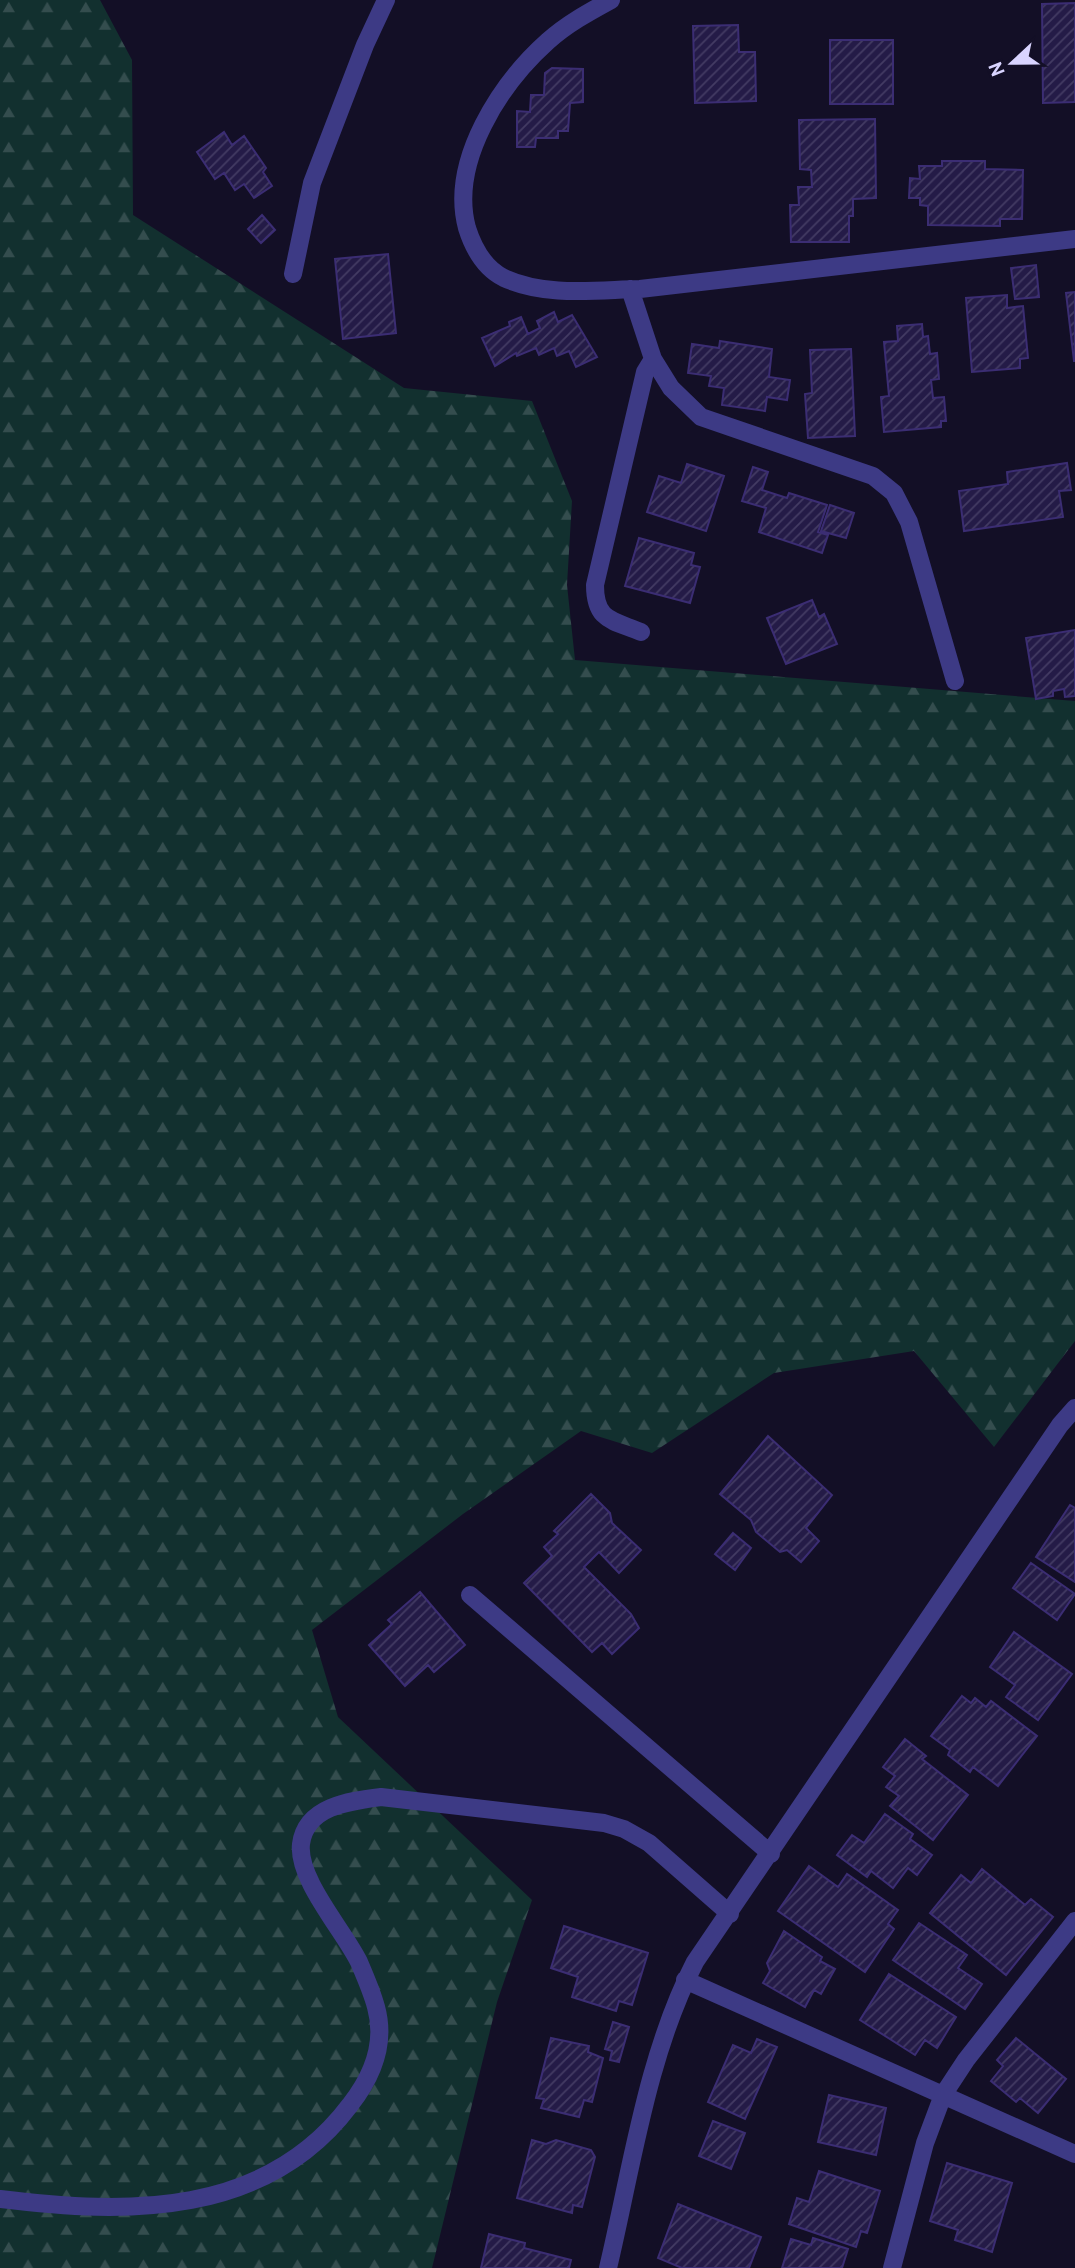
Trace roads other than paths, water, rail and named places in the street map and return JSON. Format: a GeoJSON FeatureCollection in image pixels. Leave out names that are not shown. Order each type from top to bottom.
{"type":"FeatureCollection","features":[{"type":"Feature","properties":{"kind":"street"},"geometry":{"type":"LineString","coordinates":[[293,274],[312,183],[365,45],[386,0]]}},
{"type":"Feature","properties":{"kind":"street"},"geometry":{"type":"LineString","coordinates":[[611,0],[548,41],[510,82],[484,127],[469,163],[465,219],[472,244],[482,260],[500,276],[529,287],[568,291],[630,289],[1075,239]]}},
{"type":"Feature","properties":{"kind":"street"},"geometry":{"type":"LineString","coordinates":[[630,289],[653,359],[671,388],[701,417],[873,476],[894,493],[909,522],[955,681]]}},
{"type":"Feature","properties":{"kind":"street"},"geometry":{"type":"LineString","coordinates":[[641,632],[603,616],[595,606],[595,584],[645,372],[653,359]]}},
{"type":"Feature","properties":{"kind":"street"},"geometry":{"type":"LineString","coordinates":[[608,2268],[652,2083],[685,1980],[1060,1425],[1075,1408]]}},
{"type":"Feature","properties":{"kind":"street"},"geometry":{"type":"LineString","coordinates":[[470,1595],[771,1854]]}},
{"type":"Feature","properties":{"kind":"street"},"geometry":{"type":"LineString","coordinates":[[0,2199],[114,2208],[199,2197],[239,2188],[276,2173],[330,2132],[376,2063],[379,2028],[377,2008],[359,1962],[307,1874],[301,1845],[309,1824],[325,1809],[351,1801],[381,1797],[604,1823],[649,1843],[730,1914]]}},
{"type":"Feature","properties":{"kind":"street"},"geometry":{"type":"LineString","coordinates":[[892,2268],[925,2143],[943,2095],[966,2060],[1075,1921]]}},
{"type":"Feature","properties":{"kind":"street"},"geometry":{"type":"LineString","coordinates":[[685,1980],[1075,2154]]}}]}
